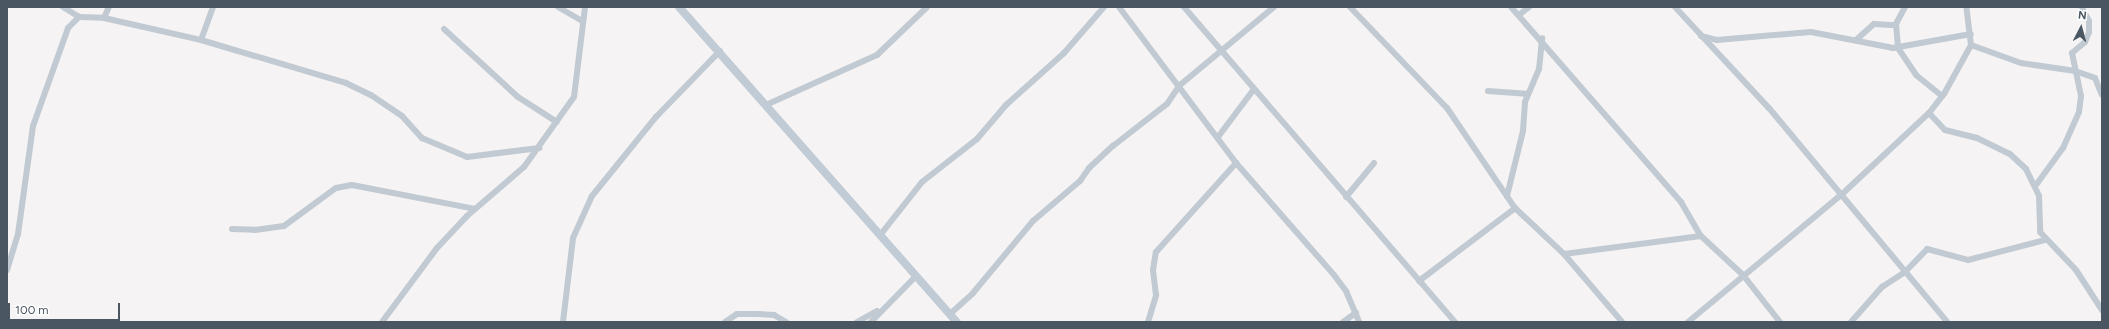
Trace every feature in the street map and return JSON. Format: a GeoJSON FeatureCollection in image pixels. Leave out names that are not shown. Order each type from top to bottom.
{"type":"FeatureCollection","features":[{"type":"Feature","properties":{"kind":"street"},"geometry":{"type":"LineString","coordinates":[[62,7],[79,17],[104,18],[201,40],[346,83],[392,109],[422,138],[467,158],[539,148]]}},
{"type":"Feature","properties":{"kind":"street"},"geometry":{"type":"LineString","coordinates":[[104,18],[109,7]]}},
{"type":"Feature","properties":{"kind":"street"},"geometry":{"type":"LineString","coordinates":[[201,40],[213,7]]}},
{"type":"Feature","properties":{"kind":"street"},"geometry":{"type":"LineString","coordinates":[[558,7],[582,21]]}},
{"type":"Feature","properties":{"kind":"street"},"geometry":{"type":"LineString","coordinates":[[382,322],[437,248],[475,209],[502,190],[539,148],[557,122],[578,85],[582,21],[585,7]]}},
{"type":"Feature","properties":{"kind":"street"},"geometry":{"type":"LineString","coordinates":[[679,7],[768,104],[957,322]]}},
{"type":"Feature","properties":{"kind":"street"},"geometry":{"type":"LineString","coordinates":[[768,104],[877,55],[928,7]]}},
{"type":"Feature","properties":{"kind":"street"},"geometry":{"type":"LineString","coordinates":[[881,234],[922,182],[977,138],[1006,105],[1064,53],[1104,7]]}},
{"type":"Feature","properties":{"kind":"street"},"geometry":{"type":"LineString","coordinates":[[1119,7],[1180,85],[1236,163],[1334,275],[1356,313],[1359,322]]}},
{"type":"Feature","properties":{"kind":"street"},"geometry":{"type":"LineString","coordinates":[[1184,7],[1224,51],[1254,89],[1346,197],[1456,322]]}},
{"type":"Feature","properties":{"kind":"street"},"geometry":{"type":"LineString","coordinates":[[950,314],[973,293],[1033,221],[1080,181],[1113,146],[1167,104],[1180,85],[1224,51],[1274,7]]}},
{"type":"Feature","properties":{"kind":"street"},"geometry":{"type":"LineString","coordinates":[[1350,7],[1447,108],[1515,208],[1564,254],[1622,322]]}},
{"type":"Feature","properties":{"kind":"street"},"geometry":{"type":"LineString","coordinates":[[1512,7],[1542,38],[1681,202],[1701,236],[1743,275],[1780,322]]}},
{"type":"Feature","properties":{"kind":"street"},"geometry":{"type":"LineString","coordinates":[[1519,15],[1529,7]]}},
{"type":"Feature","properties":{"kind":"street"},"geometry":{"type":"LineString","coordinates":[[1675,7],[1769,108],[1840,196],[1946,322]]}},
{"type":"Feature","properties":{"kind":"street"},"geometry":{"type":"LineString","coordinates":[[1904,7],[1896,25],[1898,48],[1916,75],[1942,96]]}},
{"type":"Feature","properties":{"kind":"street"},"geometry":{"type":"LineString","coordinates":[[1688,322],[1840,196],[1929,113],[1942,96],[1971,45],[1971,34],[1966,7]]}},
{"type":"Feature","properties":{"kind":"street"},"geometry":{"type":"LineString","coordinates":[[2036,185],[2054,162],[2079,112],[2081,96],[2072,53],[2085,42],[2089,32],[2088,21],[2082,7]]}},
{"type":"Feature","properties":{"kind":"street"},"geometry":{"type":"LineString","coordinates":[[7,270],[18,234],[33,126],[68,28],[79,17]]}},
{"type":"Feature","properties":{"kind":"street"},"geometry":{"type":"LineString","coordinates":[[1856,40],[1874,24],[1896,25]]}},
{"type":"Feature","properties":{"kind":"street"},"geometry":{"type":"LineString","coordinates":[[444,29],[518,98],[557,122]]}},
{"type":"Feature","properties":{"kind":"street"},"geometry":{"type":"LineString","coordinates":[[1701,36],[1722,40],[1798,32],[1856,40],[1898,48],[1971,34]]}},
{"type":"Feature","properties":{"kind":"street"},"geometry":{"type":"LineString","coordinates":[[1508,196],[1527,94],[1539,69],[1542,38]]}},
{"type":"Feature","properties":{"kind":"street"},"geometry":{"type":"LineString","coordinates":[[1971,45],[2021,63],[2075,71],[2102,82]]}},
{"type":"Feature","properties":{"kind":"street"},"geometry":{"type":"LineString","coordinates":[[563,322],[573,238],[592,196],[656,117],[720,51]]}},
{"type":"Feature","properties":{"kind":"street"},"geometry":{"type":"LineString","coordinates":[[2094,78],[2102,95]]}},
{"type":"Feature","properties":{"kind":"street"},"geometry":{"type":"LineString","coordinates":[[1218,137],[1254,89]]}},
{"type":"Feature","properties":{"kind":"street"},"geometry":{"type":"LineString","coordinates":[[1488,91],[1527,94]]}},
{"type":"Feature","properties":{"kind":"street"},"geometry":{"type":"LineString","coordinates":[[1929,113],[1945,130],[1978,138],[2010,154],[2026,169],[2036,185],[2038,227],[2044,240],[2076,270],[2102,310]]}},
{"type":"Feature","properties":{"kind":"street"},"geometry":{"type":"LineString","coordinates":[[1148,322],[1156,295],[1153,270],[1156,252],[1236,163]]}},
{"type":"Feature","properties":{"kind":"street"},"geometry":{"type":"LineString","coordinates":[[1346,197],[1374,163]]}},
{"type":"Feature","properties":{"kind":"street"},"geometry":{"type":"LineString","coordinates":[[232,229],[255,230],[284,226],[336,188],[352,185],[475,209]]}},
{"type":"Feature","properties":{"kind":"street"},"geometry":{"type":"LineString","coordinates":[[1419,281],[1515,208]]}},
{"type":"Feature","properties":{"kind":"street"},"geometry":{"type":"LineString","coordinates":[[1564,254],[1701,236]]}},
{"type":"Feature","properties":{"kind":"street"},"geometry":{"type":"LineString","coordinates":[[1851,322],[1882,287],[1905,272],[1927,249],[1968,260],[2044,240]]}},
{"type":"Feature","properties":{"kind":"street"},"geometry":{"type":"LineString","coordinates":[[871,322],[879,310],[916,276]]}},
{"type":"Feature","properties":{"kind":"street"},"geometry":{"type":"LineString","coordinates":[[857,322],[879,310]]}},
{"type":"Feature","properties":{"kind":"street"},"geometry":{"type":"LineString","coordinates":[[1343,322],[1356,313]]}},
{"type":"Feature","properties":{"kind":"street"},"geometry":{"type":"LineString","coordinates":[[725,322],[737,314],[774,315],[786,322]]}}]}
